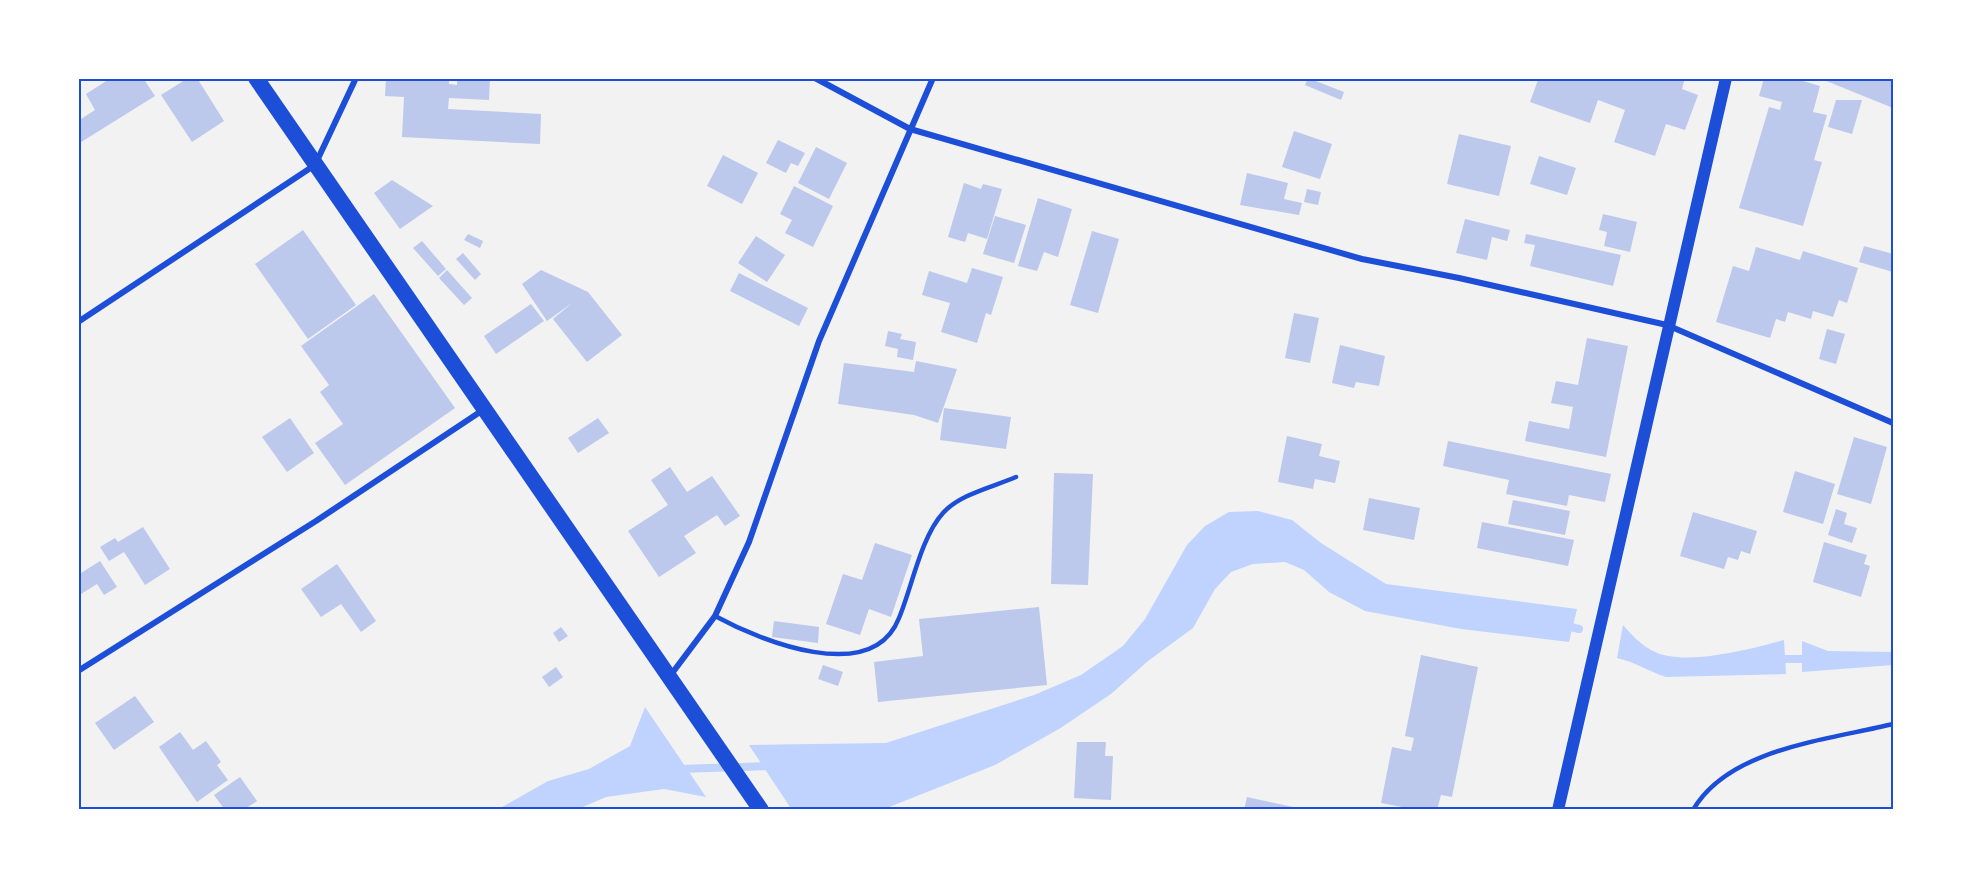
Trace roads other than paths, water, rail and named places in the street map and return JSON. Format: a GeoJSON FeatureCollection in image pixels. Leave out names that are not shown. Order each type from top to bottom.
{"type":"FeatureCollection","features":[{"type":"Feature","properties":{"kind":"highway"},"geometry":{"type":"LineString","coordinates":[[256,78],[483,410],[758,805]]}},
{"type":"Feature","properties":{"kind":"main road"},"geometry":{"type":"LineString","coordinates":[[1558,810],[1725,78]]}},
{"type":"Feature","properties":{"kind":"street"},"geometry":{"type":"LineString","coordinates":[[78,322],[315,165],[356,78]]}},
{"type":"Feature","properties":{"kind":"street"},"geometry":{"type":"LineString","coordinates":[[815,78],[910,129],[1362,259],[1460,278],[1667,325],[1893,423]]}},
{"type":"Feature","properties":{"kind":"street"},"geometry":{"type":"LineString","coordinates":[[674,683],[715,616],[749,542],[819,340],[933,78]]}},
{"type":"Feature","properties":{"kind":"street"},"geometry":{"type":"LineString","coordinates":[[78,671],[316,521],[483,410]]}},
{"type":"Feature","properties":{"kind":"lane"},"geometry":{"type":"LineString","coordinates":[[715,616],[749,634],[787,647],[826,654],[856,652],[883,640],[898,621],[931,531],[943,513],[960,500],[1016,477]]}},
{"type":"Feature","properties":{"kind":"lane"},"geometry":{"type":"LineString","coordinates":[[1693,810],[1701,797],[1721,777],[1749,761],[1893,724]]}},
{"type":"Feature","properties":{"kind":"water"},"geometry":{"type":"Polygon","coordinates":[[[1258,511],[1292,520],[1321,543],[1386,584],[1577,609],[1569,642],[1461,629],[1365,611],[1329,592],[1304,570],[1285,562],[1253,564],[1231,572],[1215,589],[1193,628],[1148,661],[1111,694],[1059,729],[995,765],[884,809],[792,810],[749,745],[886,743],[1034,695],[1081,675],[1123,646],[1145,619],[1187,545],[1205,526],[1229,512],[1258,511]]]}},
{"type":"Feature","properties":{"kind":"water"},"geometry":{"type":"Polygon","coordinates":[[[1623,625],[1639,642],[1651,650],[1664,655],[1680,657],[1717,655],[1784,640],[1786,674],[1666,677],[1617,658],[1623,625]]]}},
{"type":"Feature","properties":{"kind":"water"},"geometry":{"type":"Polygon","coordinates":[[[1802,641],[1828,651],[1893,652],[1893,665],[1802,672],[1802,641]]]}},
{"type":"Feature","properties":{"kind":"water"},"geometry":{"type":"Polygon","coordinates":[[[645,707],[706,797],[664,789],[606,797],[576,810],[497,810],[548,781],[589,769],[630,746],[645,707]]]}},
{"type":"Feature","properties":{"kind":"waterway"},"geometry":{"type":"LineString","coordinates":[[1563,625],[1579,629]]}},
{"type":"Feature","properties":{"kind":"waterway"},"geometry":{"type":"LineString","coordinates":[[1775,659],[1811,659]]}},
{"type":"Feature","properties":{"kind":"waterway"},"geometry":{"type":"LineString","coordinates":[[679,769],[772,766]]}}]}
